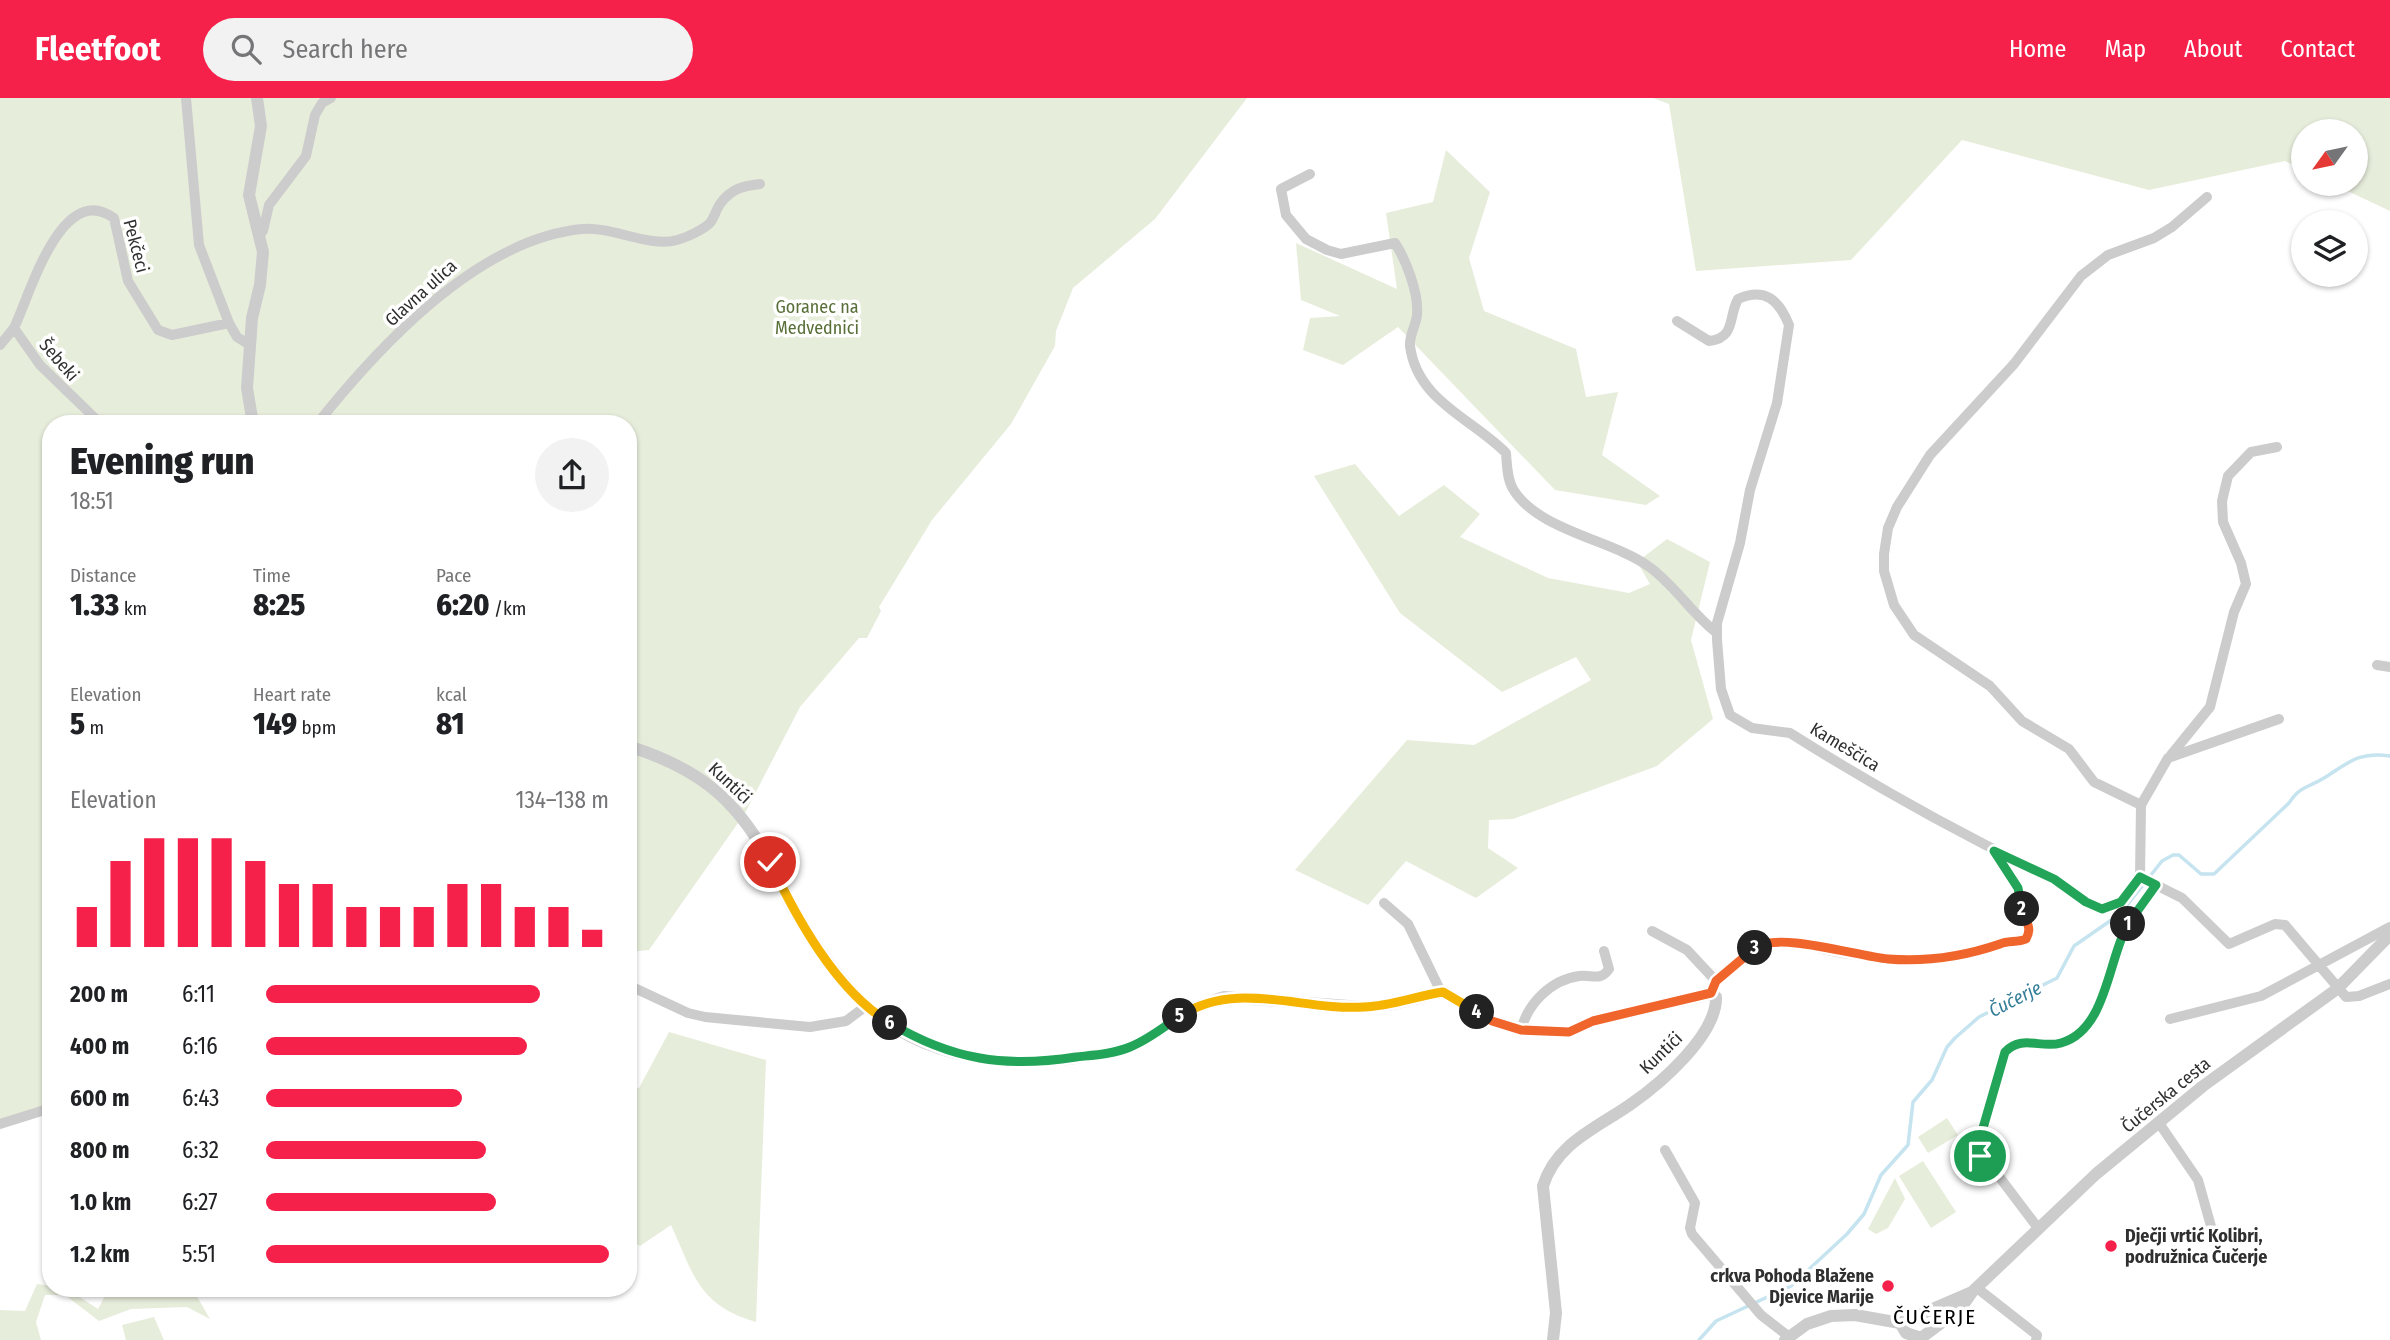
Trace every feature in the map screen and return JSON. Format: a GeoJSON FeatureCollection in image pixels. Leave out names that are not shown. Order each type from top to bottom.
{"type":"FeatureCollection","features":[{"type":"Feature","properties":{"kind":"street"},"geometry":{"type":"LineString","coordinates":[[187,98],[197,196],[196,229],[229,323],[237,337],[250,345]]}},
{"type":"Feature","properties":{"kind":"street"},"geometry":{"type":"LineString","coordinates":[[252,415],[247,388],[250,345],[263,252],[249,195],[261,126],[257,98]]}},
{"type":"Feature","properties":{"kind":"street"},"geometry":{"type":"LineString","coordinates":[[259,233],[263,231],[269,205],[306,156],[315,115],[322,103],[331,98]]}},
{"type":"Feature","properties":{"kind":"street"},"geometry":{"type":"LineString","coordinates":[[1311,174],[1281,189],[1286,215],[1306,239],[1341,254],[1395,243],[1402,254],[1418,313],[1410,345],[1418,368],[1444,406],[1506,453],[1509,481],[1515,492],[1532,508],[1591,542],[1631,556],[1647,565],[1717,633]]}},
{"type":"Feature","properties":{"kind":"street","name":"Glavna ulica"},"geometry":{"type":"LineString","coordinates":[[324,415],[437,297],[481,264],[515,247],[580,229],[658,241],[677,240],[710,223],[720,204],[733,190],[760,184]]}},
{"type":"Feature","properties":{"kind":"street"},"geometry":{"type":"LineString","coordinates":[[2141,805],[2095,782],[2069,749],[2022,720],[1990,686],[1914,635],[1894,605],[1884,571],[1884,554],[1888,528],[1897,507],[1930,455],[2014,364],[2081,276],[2108,255],[2154,238],[2172,227],[2207,197]]}},
{"type":"Feature","properties":{"kind":"street","name":"Pekčeci"},"geometry":{"type":"LineString","coordinates":[[14,328],[37,269],[62,229],[79,212],[94,208],[114,218],[128,281],[158,330],[172,335],[229,323]]}},
{"type":"Feature","properties":{"kind":"street","name":"Kameščica"},"geometry":{"type":"LineString","coordinates":[[1677,321],[1709,341],[1718,340],[1727,335],[1738,299],[1762,293],[1772,297],[1790,325],[1777,403],[1750,490],[1717,633],[1721,689],[1730,715],[1752,729],[1790,733],[1994,851],[2054,879],[2086,902],[2102,909],[2121,902],[2147,881]]}},
{"type":"Feature","properties":{"kind":"street"},"geometry":{"type":"LineString","coordinates":[[0,345],[14,328]]}},
{"type":"Feature","properties":{"kind":"street","name":"Šebeki"},"geometry":{"type":"LineString","coordinates":[[14,328],[40,365],[92,415]]}},
{"type":"Feature","properties":{"kind":"street"},"geometry":{"type":"LineString","coordinates":[[2038,1228],[1979,1150],[2001,1061],[2012,1044],[2032,1041],[2060,1044],[2084,1028],[2097,1007],[2118,942],[2134,914],[2147,881],[2141,805],[2168,758],[2210,707],[2234,612],[2246,584],[2241,563],[2223,522],[2222,501],[2228,476],[2251,452],[2277,447]]}},
{"type":"Feature","properties":{"kind":"street"},"geometry":{"type":"LineString","coordinates":[[2377,665],[2390,667]]}},
{"type":"Feature","properties":{"kind":"street"},"geometry":{"type":"LineString","coordinates":[[2168,758],[2279,719]]}},
{"type":"Feature","properties":{"kind":"street","name":"Kuntići"},"geometry":{"type":"LineString","coordinates":[[637,749],[685,766],[731,804],[754,833],[792,909],[820,950],[866,1006],[900,1030],[964,1057],[1009,1062],[1046,1062],[1130,1047],[1186,1012],[1224,997],[1363,1007],[1394,1004],[1441,992],[1455,997],[1492,1021],[1521,1030],[1569,1032],[1593,1021],[1714,987],[1716,1005],[1696,1044],[1633,1103],[1572,1142],[1548,1170],[1543,1186],[1556,1313],[1553,1340]]}},
{"type":"Feature","properties":{"kind":"street","name":"Kameščica"},"geometry":{"type":"LineString","coordinates":[[1714,987],[1758,946],[1776,942],[1793,941],[1833,951],[1890,959],[1956,956],[1977,953],[2001,943],[2020,942],[2029,933],[2029,923],[2023,914],[2018,888],[1994,851]]}},
{"type":"Feature","properties":{"kind":"street"},"geometry":{"type":"LineString","coordinates":[[2147,881],[2182,898],[2229,944],[2262,929],[2285,925],[2346,997],[2359,996],[2390,984]]}},
{"type":"Feature","properties":{"kind":"street"},"geometry":{"type":"LineString","coordinates":[[1384,903],[1408,924],[1441,992]]}},
{"type":"Feature","properties":{"kind":"street"},"geometry":{"type":"LineString","coordinates":[[2170,1019],[2241,1004],[2283,986],[2390,927]]}},
{"type":"Feature","properties":{"kind":"street"},"geometry":{"type":"LineString","coordinates":[[1652,931],[1687,950],[1714,987]]}},
{"type":"Feature","properties":{"kind":"street","name":"Čučerska cesta"},"geometry":{"type":"LineString","coordinates":[[1915,1339],[1929,1335],[1948,1320],[1975,1290],[2096,1174],[2203,1086],[2337,989],[2390,935]]}},
{"type":"Feature","properties":{"kind":"street"},"geometry":{"type":"LineString","coordinates":[[1521,1030],[1528,1010],[1551,987],[1577,976],[1597,977],[1605,974],[1608,964],[1604,951]]}},
{"type":"Feature","properties":{"kind":"street"},"geometry":{"type":"LineString","coordinates":[[637,989],[688,1013],[705,1017],[810,1027],[846,1021],[866,1006]]}},
{"type":"Feature","properties":{"kind":"street"},"geometry":{"type":"LineString","coordinates":[[0,1124],[42,1111]]}},
{"type":"Feature","properties":{"kind":"street"},"geometry":{"type":"LineString","coordinates":[[2159,1123],[2198,1180],[2216,1244]]}},
{"type":"Feature","properties":{"kind":"street"},"geometry":{"type":"LineString","coordinates":[[1665,1150],[1695,1203],[1690,1228],[1692,1234],[1754,1306],[1787,1338],[1807,1324],[1831,1316],[1855,1315],[1900,1323],[1975,1290],[2036,1335],[2036,1340]]}},
{"type":"Feature","properties":{"kind":"street"},"geometry":{"type":"LineString","coordinates":[[1900,1323],[1906,1333],[1915,1339]]}},
{"type":"Feature","properties":{"kind":"green space","name":"Goranec na Medvednici"},"geometry":{"type":"Polygon","coordinates":[[[0,98],[1247,98],[1155,219],[1073,288],[1056,331],[1055,346],[1011,424],[932,520],[879,607],[881,611],[867,638],[859,638],[800,707],[745,813],[649,950],[637,951],[637,415],[42,415],[42,1112],[0,1128],[0,98]]]}},
{"type":"Feature","properties":{"kind":"green space"},"geometry":{"type":"Polygon","coordinates":[[[1653,98],[2390,98],[2390,211],[2358,196],[2368,196],[2368,119],[2291,119],[2291,164],[2285,161],[2149,190],[1962,140],[1851,260],[1696,271],[1669,104],[1653,98]]]}},
{"type":"Feature","properties":{"kind":"green space"},"geometry":{"type":"Polygon","coordinates":[[[1446,150],[1490,192],[1469,258],[1484,311],[1576,349],[1586,397],[1618,392],[1602,455],[1660,496],[1646,505],[1555,490],[1398,327],[1343,365],[1303,350],[1310,318],[1340,316],[1301,300],[1296,243],[1397,289],[1386,213],[1433,202],[1446,150]]]}},
{"type":"Feature","properties":{"kind":"green space"},"geometry":{"type":"Polygon","coordinates":[[[1355,464],[1399,516],[1444,485],[1480,514],[1460,537],[1548,578],[1629,593],[1650,584],[1637,562],[1667,539],[1710,562],[1691,640],[1713,719],[1657,766],[1513,819],[1489,820],[1488,848],[1518,868],[1476,898],[1406,861],[1368,905],[1295,870],[1407,740],[1474,745],[1591,680],[1576,657],[1502,692],[1400,613],[1314,476],[1355,464]]]}},
{"type":"Feature","properties":{"kind":"green space"},"geometry":{"type":"Polygon","coordinates":[[[669,1032],[766,1060],[756,1322],[721,1307],[700,1286],[671,1225],[640,1246],[637,1244],[639,1088],[669,1032]]]}},
{"type":"Feature","properties":{"kind":"green space"},"geometry":{"type":"Polygon","coordinates":[[[1947,1118],[1958,1135],[1928,1153],[1918,1137],[1947,1118]]]}},
{"type":"Feature","properties":{"kind":"green space"},"geometry":{"type":"Polygon","coordinates":[[[1923,1161],[1956,1212],[1931,1228],[1899,1176],[1923,1161]]]}},
{"type":"Feature","properties":{"kind":"green space"},"geometry":{"type":"Polygon","coordinates":[[[1895,1178],[1905,1199],[1888,1228],[1876,1234],[1868,1229],[1895,1178]]]}},
{"type":"Feature","properties":{"kind":"green space"},"geometry":{"type":"Polygon","coordinates":[[[37,1284],[42,1285],[42,1297],[44,1297],[36,1322],[41,1340],[0,1340],[0,1310],[25,1311],[37,1284]]]}},
{"type":"Feature","properties":{"kind":"green space"},"geometry":{"type":"Polygon","coordinates":[[[68,1297],[80,1297],[98,1309],[104,1297],[197,1297],[210,1319],[187,1307],[131,1309],[99,1321],[68,1297]]]}},
{"type":"Feature","properties":{"kind":"green space"},"geometry":{"type":"Polygon","coordinates":[[[154,1317],[164,1340],[126,1340],[122,1325],[154,1317]]]}},
{"type":"Feature","properties":{"kind":"waterway","name":"Čučerje"},"geometry":{"type":"LineString","coordinates":[[1699,1340],[1716,1321],[1791,1286],[1847,1234],[1864,1214],[1881,1175],[1908,1145],[1913,1102],[1932,1080],[1947,1047],[1979,1017],[2057,978],[2074,946],[2120,914],[2162,861],[2179,855],[2201,874],[2214,874],[2301,790],[2354,760],[2370,755],[2390,756]]}},
{"type":"Feature","properties":{"kind":"place","name":"Dječji vrtić Kolibri, podružnica Čučerje"},"geometry":{"type":"Point","coordinates":[2111,1246]}},
{"type":"Feature","properties":{"kind":"place","name":"crkva Pohoda Blažene Djevice Marije"},"geometry":{"type":"Point","coordinates":[1888,1286]}},
{"type":"Feature","properties":{"kind":"district","name":"ČUČERJE"},"geometry":{"type":"Point","coordinates":[1935,1317]}},
{"type":"Feature","properties":{"kind":"route"},"geometry":{"type":"LineString","coordinates":[[770,862],[792,909],[820,950],[866,1006],[900,1030],[934,1047],[964,1057],[1009,1062],[1046,1062],[1130,1047],[1186,1012],[1224,997],[1363,1007],[1394,1004],[1430,993],[1443,992],[1492,1021],[1521,1030],[1569,1032],[1593,1021],[1711,993],[1716,981],[1758,946],[1767,943],[1793,941],[1846,954],[1890,959],[1977,953],[2001,943],[2020,942],[2026,939],[2029,933],[2029,923],[2023,914],[2018,888],[1994,851],[2054,879],[2095,908],[2108,909],[2121,902],[2140,877],[2156,885],[2134,914],[2118,942],[2101,997],[2093,1017],[2084,1028],[2060,1044],[2032,1041],[2012,1044],[2005,1052],[1981,1135],[1980,1156]]}}]}
